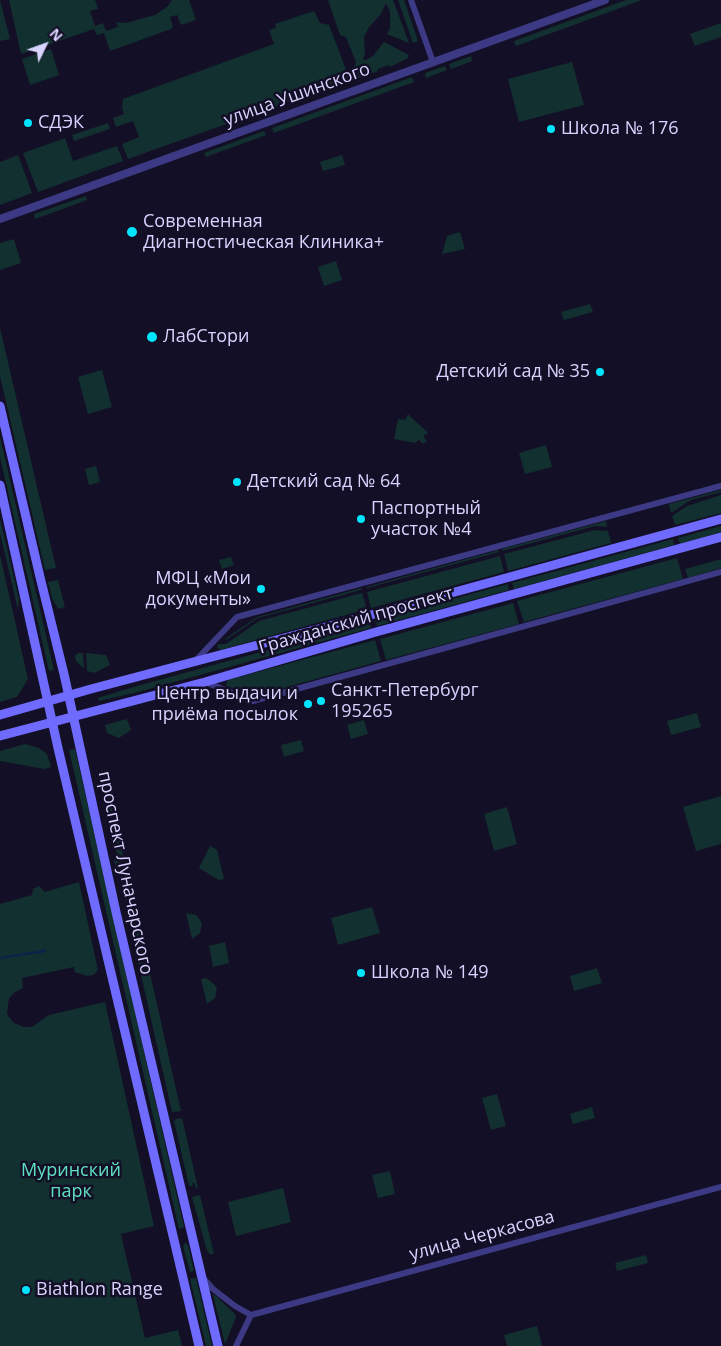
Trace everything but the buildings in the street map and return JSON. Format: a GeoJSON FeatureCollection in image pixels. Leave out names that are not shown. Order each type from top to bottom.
{"type":"FeatureCollection","features":[{"type":"Feature","properties":{"kind":"main road","name":"проспект Луначарского"},"geometry":{"type":"LineString","coordinates":[[0,406],[74,716],[116,912],[218,1346]]}},
{"type":"Feature","properties":{"kind":"main road","name":"проспект Луначарского"},"geometry":{"type":"LineString","coordinates":[[0,485],[52,722],[199,1346]]}},
{"type":"Feature","properties":{"kind":"main road","name":"Гражданский проспект"},"geometry":{"type":"LineString","coordinates":[[0,715],[721,519]]}},
{"type":"Feature","properties":{"kind":"main road","name":"Гражданский проспект"},"geometry":{"type":"LineString","coordinates":[[0,736],[205,682],[376,632],[721,537]]}},
{"type":"Feature","properties":{"kind":"main road"},"geometry":{"type":"LineString","coordinates":[[174,1236],[191,1232]]}},
{"type":"Feature","properties":{"kind":"street"},"geometry":{"type":"LineString","coordinates":[[411,0],[433,62]]}},
{"type":"Feature","properties":{"kind":"street","name":"улица Ушинского"},"geometry":{"type":"LineString","coordinates":[[0,219],[604,0]]}},
{"type":"Feature","properties":{"kind":"street"},"geometry":{"type":"LineString","coordinates":[[194,663],[237,617],[721,486]]}},
{"type":"Feature","properties":{"kind":"street"},"geometry":{"type":"LineString","coordinates":[[205,682],[253,700],[721,572]]}},
{"type":"Feature","properties":{"kind":"street","name":"улица Черкасова"},"geometry":{"type":"LineString","coordinates":[[251,1315],[721,1187]]}},
{"type":"Feature","properties":{"kind":"street"},"geometry":{"type":"LineString","coordinates":[[201,1277],[213,1289],[251,1315],[236,1346]]}},
{"type":"Feature","properties":{"kind":"green space"},"geometry":{"type":"Polygon","coordinates":[[[0,0],[10,39],[0,41],[0,0]]]}},
{"type":"Feature","properties":{"kind":"green space"},"geometry":{"type":"Polygon","coordinates":[[[9,0],[95,0],[98,9],[90,11],[95,26],[103,23],[106,31],[118,27],[116,22],[126,23],[155,15],[168,6],[172,0],[189,0],[196,20],[181,25],[177,15],[170,17],[173,27],[171,29],[110,51],[104,33],[97,35],[94,29],[21,54],[9,0]]]}},
{"type":"Feature","properties":{"kind":"green space"},"geometry":{"type":"Polygon","coordinates":[[[328,0],[393,0],[409,43],[387,34],[390,28],[390,12],[386,3],[381,14],[369,27],[364,37],[365,54],[363,60],[373,56],[384,42],[409,55],[408,58],[390,67],[389,65],[377,69],[378,71],[357,79],[353,68],[356,62],[346,37],[340,35],[328,0]]]}},
{"type":"Feature","properties":{"kind":"green space"},"geometry":{"type":"Polygon","coordinates":[[[398,0],[404,0],[418,41],[413,43],[398,0]]]}},
{"type":"Feature","properties":{"kind":"green space"},"geometry":{"type":"Polygon","coordinates":[[[626,0],[642,0],[516,46],[514,41],[626,0]]]}},
{"type":"Feature","properties":{"kind":"green space"},"geometry":{"type":"Polygon","coordinates":[[[314,11],[320,23],[329,25],[350,80],[128,159],[122,144],[139,137],[133,121],[116,127],[113,118],[124,114],[122,108],[123,99],[274,44],[269,30],[276,28],[275,24],[314,11]]]}},
{"type":"Feature","properties":{"kind":"green space"},"geometry":{"type":"Polygon","coordinates":[[[721,23],[721,37],[695,46],[690,34],[721,23]]]}},
{"type":"Feature","properties":{"kind":"green space"},"geometry":{"type":"Polygon","coordinates":[[[51,49],[59,75],[30,85],[22,59],[51,49]]]}},
{"type":"Feature","properties":{"kind":"green space"},"geometry":{"type":"Polygon","coordinates":[[[471,56],[472,61],[451,69],[449,64],[471,56]]]}},
{"type":"Feature","properties":{"kind":"green space"},"geometry":{"type":"Polygon","coordinates":[[[572,62],[584,105],[519,122],[508,79],[572,62]]]}},
{"type":"Feature","properties":{"kind":"green space"},"geometry":{"type":"Polygon","coordinates":[[[445,66],[447,70],[426,78],[425,73],[445,66]]]}},
{"type":"Feature","properties":{"kind":"green space"},"geometry":{"type":"Polygon","coordinates":[[[412,77],[414,82],[274,133],[272,128],[412,77]]]}},
{"type":"Feature","properties":{"kind":"green space"},"geometry":{"type":"Polygon","coordinates":[[[108,123],[110,129],[74,141],[72,135],[108,123]]]}},
{"type":"Feature","properties":{"kind":"green space"},"geometry":{"type":"Polygon","coordinates":[[[264,131],[266,135],[206,157],[204,153],[264,131]]]}},
{"type":"Feature","properties":{"kind":"green space"},"geometry":{"type":"Polygon","coordinates":[[[65,138],[73,161],[117,146],[123,161],[38,192],[23,153],[65,138]]]}},
{"type":"Feature","properties":{"kind":"green space"},"geometry":{"type":"Polygon","coordinates":[[[18,155],[32,193],[0,205],[0,162],[18,155]]]}},
{"type":"Feature","properties":{"kind":"green space"},"geometry":{"type":"Polygon","coordinates":[[[342,155],[345,165],[323,171],[320,162],[342,155]]]}},
{"type":"Feature","properties":{"kind":"green space"},"geometry":{"type":"Polygon","coordinates":[[[86,196],[87,200],[35,219],[34,214],[86,196]]]}},
{"type":"Feature","properties":{"kind":"green space"},"geometry":{"type":"Polygon","coordinates":[[[460,232],[465,249],[442,254],[447,236],[460,232]]]}},
{"type":"Feature","properties":{"kind":"green space"},"geometry":{"type":"Polygon","coordinates":[[[14,239],[21,263],[0,270],[0,243],[14,239]]]}},
{"type":"Feature","properties":{"kind":"green space"},"geometry":{"type":"Polygon","coordinates":[[[336,261],[342,280],[324,286],[318,267],[336,261]]]}},
{"type":"Feature","properties":{"kind":"green space"},"geometry":{"type":"Polygon","coordinates":[[[590,304],[593,312],[564,320],[561,312],[590,304]]]}},
{"type":"Feature","properties":{"kind":"green space"},"geometry":{"type":"Polygon","coordinates":[[[0,328],[56,568],[45,570],[0,376],[0,328]]]}},
{"type":"Feature","properties":{"kind":"green space"},"geometry":{"type":"Polygon","coordinates":[[[102,370],[112,407],[88,414],[78,377],[102,370]]]}},
{"type":"Feature","properties":{"kind":"green space"},"geometry":{"type":"Polygon","coordinates":[[[408,414],[428,433],[423,436],[427,441],[423,444],[419,440],[415,443],[394,439],[398,419],[405,420],[408,414]]]}},
{"type":"Feature","properties":{"kind":"green space"},"geometry":{"type":"Polygon","coordinates":[[[0,437],[54,670],[49,671],[0,457],[0,437]]]}},
{"type":"Feature","properties":{"kind":"green space"},"geometry":{"type":"Polygon","coordinates":[[[546,445],[552,467],[525,474],[519,453],[546,445]]]}},
{"type":"Feature","properties":{"kind":"green space"},"geometry":{"type":"Polygon","coordinates":[[[96,466],[100,482],[89,485],[85,469],[96,466]]]}},
{"type":"Feature","properties":{"kind":"green space"},"geometry":{"type":"Polygon","coordinates":[[[721,490],[721,492],[691,500],[671,513],[669,504],[721,490]]]}},
{"type":"Feature","properties":{"kind":"green space"},"geometry":{"type":"Polygon","coordinates":[[[721,495],[721,513],[675,525],[672,516],[687,506],[721,495]]]}},
{"type":"Feature","properties":{"kind":"green space"},"geometry":{"type":"Polygon","coordinates":[[[0,519],[19,599],[18,610],[0,533],[0,519]]]}},
{"type":"Feature","properties":{"kind":"green space"},"geometry":{"type":"Polygon","coordinates":[[[606,521],[607,527],[595,526],[502,551],[502,549],[606,521]]]}},
{"type":"Feature","properties":{"kind":"green space"},"geometry":{"type":"Polygon","coordinates":[[[721,526],[721,532],[680,544],[678,538],[721,526]]]}},
{"type":"Feature","properties":{"kind":"green space"},"geometry":{"type":"Polygon","coordinates":[[[595,530],[608,531],[611,543],[508,571],[504,554],[595,530]]]}},
{"type":"Feature","properties":{"kind":"green space"},"geometry":{"type":"Polygon","coordinates":[[[673,539],[674,545],[514,589],[512,583],[673,539]]]}},
{"type":"Feature","properties":{"kind":"green space"},"geometry":{"type":"Polygon","coordinates":[[[499,550],[499,552],[366,587],[499,550]]]}},
{"type":"Feature","properties":{"kind":"green space"},"geometry":{"type":"Polygon","coordinates":[[[0,555],[28,679],[17,697],[0,702],[0,555]]]}},
{"type":"Feature","properties":{"kind":"green space"},"geometry":{"type":"Polygon","coordinates":[[[500,556],[504,572],[371,608],[367,592],[500,556]]]}},
{"type":"Feature","properties":{"kind":"green space"},"geometry":{"type":"Polygon","coordinates":[[[231,557],[234,565],[222,569],[219,560],[231,557]]]}},
{"type":"Feature","properties":{"kind":"green space"},"geometry":{"type":"Polygon","coordinates":[[[677,558],[683,579],[524,622],[517,601],[677,558]]]}},
{"type":"Feature","properties":{"kind":"green space"},"geometry":{"type":"Polygon","coordinates":[[[721,559],[721,568],[688,578],[685,569],[721,559]]]}},
{"type":"Feature","properties":{"kind":"green space"},"geometry":{"type":"Polygon","coordinates":[[[58,580],[65,607],[58,609],[52,598],[48,582],[58,580]]]}},
{"type":"Feature","properties":{"kind":"green space"},"geometry":{"type":"Polygon","coordinates":[[[508,584],[509,590],[377,626],[375,620],[508,584]]]}},
{"type":"Feature","properties":{"kind":"green space"},"geometry":{"type":"Polygon","coordinates":[[[361,588],[361,590],[258,618],[225,639],[257,617],[361,588]]]}},
{"type":"Feature","properties":{"kind":"green space"},"geometry":{"type":"Polygon","coordinates":[[[362,593],[367,609],[220,650],[217,647],[218,644],[226,644],[259,621],[362,593]]]}},
{"type":"Feature","properties":{"kind":"green space"},"geometry":{"type":"Polygon","coordinates":[[[513,603],[519,624],[386,660],[380,639],[513,603]]]}},
{"type":"Feature","properties":{"kind":"green space"},"geometry":{"type":"Polygon","coordinates":[[[370,622],[371,628],[138,692],[99,701],[98,698],[137,686],[370,622]]]}},
{"type":"Feature","properties":{"kind":"green space"},"geometry":{"type":"Polygon","coordinates":[[[375,640],[381,661],[262,694],[226,685],[228,680],[375,640]]]}},
{"type":"Feature","properties":{"kind":"green space"},"geometry":{"type":"Polygon","coordinates":[[[78,653],[83,653],[84,669],[76,661],[75,656],[78,653]]]}},
{"type":"Feature","properties":{"kind":"green space"},"geometry":{"type":"Polygon","coordinates":[[[86,653],[106,655],[110,665],[94,673],[87,671],[86,653]]]}},
{"type":"Feature","properties":{"kind":"green space"},"geometry":{"type":"Polygon","coordinates":[[[697,713],[701,727],[671,735],[667,721],[697,713]]]}},
{"type":"Feature","properties":{"kind":"green space"},"geometry":{"type":"Polygon","coordinates":[[[127,719],[131,730],[119,738],[107,733],[105,725],[127,719]]]}},
{"type":"Feature","properties":{"kind":"green space"},"geometry":{"type":"Polygon","coordinates":[[[364,720],[368,734],[351,739],[347,725],[364,720]]]}},
{"type":"Feature","properties":{"kind":"green space"},"geometry":{"type":"Polygon","coordinates":[[[301,740],[304,751],[284,757],[281,745],[301,740]]]}},
{"type":"Feature","properties":{"kind":"green space"},"geometry":{"type":"Polygon","coordinates":[[[25,744],[39,748],[47,754],[51,767],[44,769],[0,761],[0,751],[25,744]]]}},
{"type":"Feature","properties":{"kind":"green space"},"geometry":{"type":"Polygon","coordinates":[[[75,749],[184,1227],[179,1229],[69,750],[75,749]]]}},
{"type":"Feature","properties":{"kind":"green space"},"geometry":{"type":"Polygon","coordinates":[[[103,770],[114,817],[110,818],[108,817],[97,772],[103,770]]]}},
{"type":"Feature","properties":{"kind":"green space"},"geometry":{"type":"Polygon","coordinates":[[[721,796],[721,844],[696,851],[683,807],[721,796]]]}},
{"type":"Feature","properties":{"kind":"green space"},"geometry":{"type":"Polygon","coordinates":[[[507,807],[517,844],[494,851],[484,814],[507,807]]]}},
{"type":"Feature","properties":{"kind":"green space"},"geometry":{"type":"Polygon","coordinates":[[[116,824],[127,873],[118,875],[114,860],[117,855],[110,828],[116,824]]]}},
{"type":"Feature","properties":{"kind":"green space"},"geometry":{"type":"Polygon","coordinates":[[[210,846],[217,850],[224,879],[219,880],[199,868],[210,846]]]}},
{"type":"Feature","properties":{"kind":"green space"},"geometry":{"type":"Polygon","coordinates":[[[128,878],[137,914],[134,914],[132,903],[127,904],[121,880],[128,878]]]}},
{"type":"Feature","properties":{"kind":"green space","name":"Муринский парк"},"geometry":{"type":"Polygon","coordinates":[[[79,882],[98,970],[93,975],[87,976],[75,972],[74,967],[22,978],[23,988],[9,998],[7,1012],[14,1023],[24,1027],[32,1027],[49,1015],[105,1002],[154,1226],[121,1234],[145,1338],[178,1330],[182,1346],[0,1346],[0,904],[32,895],[33,889],[39,886],[45,892],[79,882]]]}},
{"type":"Feature","properties":{"kind":"green space"},"geometry":{"type":"Polygon","coordinates":[[[372,907],[380,933],[338,945],[331,918],[372,907]]]}},
{"type":"Feature","properties":{"kind":"green space"},"geometry":{"type":"Polygon","coordinates":[[[186,913],[196,915],[202,923],[200,933],[192,939],[186,913]]]}},
{"type":"Feature","properties":{"kind":"green space"},"geometry":{"type":"Polygon","coordinates":[[[138,920],[181,1111],[172,1112],[129,922],[138,920]]]}},
{"type":"Feature","properties":{"kind":"green space"},"geometry":{"type":"Polygon","coordinates":[[[225,942],[229,963],[213,967],[209,946],[225,942]]]}},
{"type":"Feature","properties":{"kind":"green space"},"geometry":{"type":"Polygon","coordinates":[[[597,968],[602,983],[574,991],[570,976],[597,968]]]}},
{"type":"Feature","properties":{"kind":"green space"},"geometry":{"type":"Polygon","coordinates":[[[206,978],[217,988],[215,998],[207,1004],[201,979],[206,978]]]}},
{"type":"Feature","properties":{"kind":"green space"},"geometry":{"type":"Polygon","coordinates":[[[497,1094],[506,1126],[491,1130],[482,1098],[497,1094]]]}},
{"type":"Feature","properties":{"kind":"green space"},"geometry":{"type":"Polygon","coordinates":[[[592,1107],[595,1118],[573,1124],[570,1114],[592,1107]]]}},
{"type":"Feature","properties":{"kind":"green space"},"geometry":{"type":"Polygon","coordinates":[[[182,1118],[198,1188],[196,1188],[194,1183],[192,1183],[193,1186],[189,1186],[174,1121],[182,1118]]]}},
{"type":"Feature","properties":{"kind":"green space"},"geometry":{"type":"Polygon","coordinates":[[[390,1171],[395,1194],[378,1198],[372,1175],[390,1171]]]}},
{"type":"Feature","properties":{"kind":"green space"},"geometry":{"type":"Polygon","coordinates":[[[283,1188],[291,1222],[236,1236],[228,1202],[283,1188]]]}},
{"type":"Feature","properties":{"kind":"green space"},"geometry":{"type":"Polygon","coordinates":[[[200,1195],[214,1254],[210,1254],[207,1251],[192,1197],[200,1195]]]}},
{"type":"Feature","properties":{"kind":"green space"},"geometry":{"type":"Polygon","coordinates":[[[185,1243],[188,1245],[194,1271],[190,1272],[183,1246],[185,1243]]]}},
{"type":"Feature","properties":{"kind":"green space"},"geometry":{"type":"Polygon","coordinates":[[[646,1255],[648,1263],[617,1271],[615,1263],[646,1255]]]}},
{"type":"Feature","properties":{"kind":"green space"},"geometry":{"type":"Polygon","coordinates":[[[196,1278],[212,1346],[206,1346],[190,1279],[196,1278]]]}},
{"type":"Feature","properties":{"kind":"green space"},"geometry":{"type":"Polygon","coordinates":[[[213,1295],[234,1313],[236,1317],[225,1344],[213,1295]]]}},
{"type":"Feature","properties":{"kind":"green space"},"geometry":{"type":"Polygon","coordinates":[[[537,1326],[542,1346],[507,1346],[504,1335],[537,1326]]]}},
{"type":"Feature","properties":{"kind":"waterway"},"geometry":{"type":"LineString","coordinates":[[0,958],[45,951]]}},
{"type":"Feature","properties":{"kind":"place","name":"СДЭК"},"geometry":{"type":"Point","coordinates":[28,123]}},
{"type":"Feature","properties":{"kind":"place","name":"Школа № 176"},"geometry":{"type":"Point","coordinates":[551,129]}},
{"type":"Feature","properties":{"kind":"place","name":"Современная Диагностическая Клиника+"},"geometry":{"type":"Point","coordinates":[132,232]}},
{"type":"Feature","properties":{"kind":"place","name":"ЛабСтори"},"geometry":{"type":"Point","coordinates":[152,337]}},
{"type":"Feature","properties":{"kind":"place","name":"Детский сад № 35"},"geometry":{"type":"Point","coordinates":[600,372]}},
{"type":"Feature","properties":{"kind":"place","name":"Детский сад № 64"},"geometry":{"type":"Point","coordinates":[237,482]}},
{"type":"Feature","properties":{"kind":"place","name":"Паспортный участок №4"},"geometry":{"type":"Point","coordinates":[361,519]}},
{"type":"Feature","properties":{"kind":"place","name":"МФЦ «Мои документы»"},"geometry":{"type":"Point","coordinates":[261,589]}},
{"type":"Feature","properties":{"kind":"place","name":"Санкт-Петербург 195265"},"geometry":{"type":"Point","coordinates":[321,701]}},
{"type":"Feature","properties":{"kind":"place","name":"Центр выдачи и приёма посылок"},"geometry":{"type":"Point","coordinates":[308,704]}},
{"type":"Feature","properties":{"kind":"place","name":"Школа № 149"},"geometry":{"type":"Point","coordinates":[361,973]}},
{"type":"Feature","properties":{"kind":"place","name":"Biathlon Range"},"geometry":{"type":"Point","coordinates":[26,1290]}}]}
